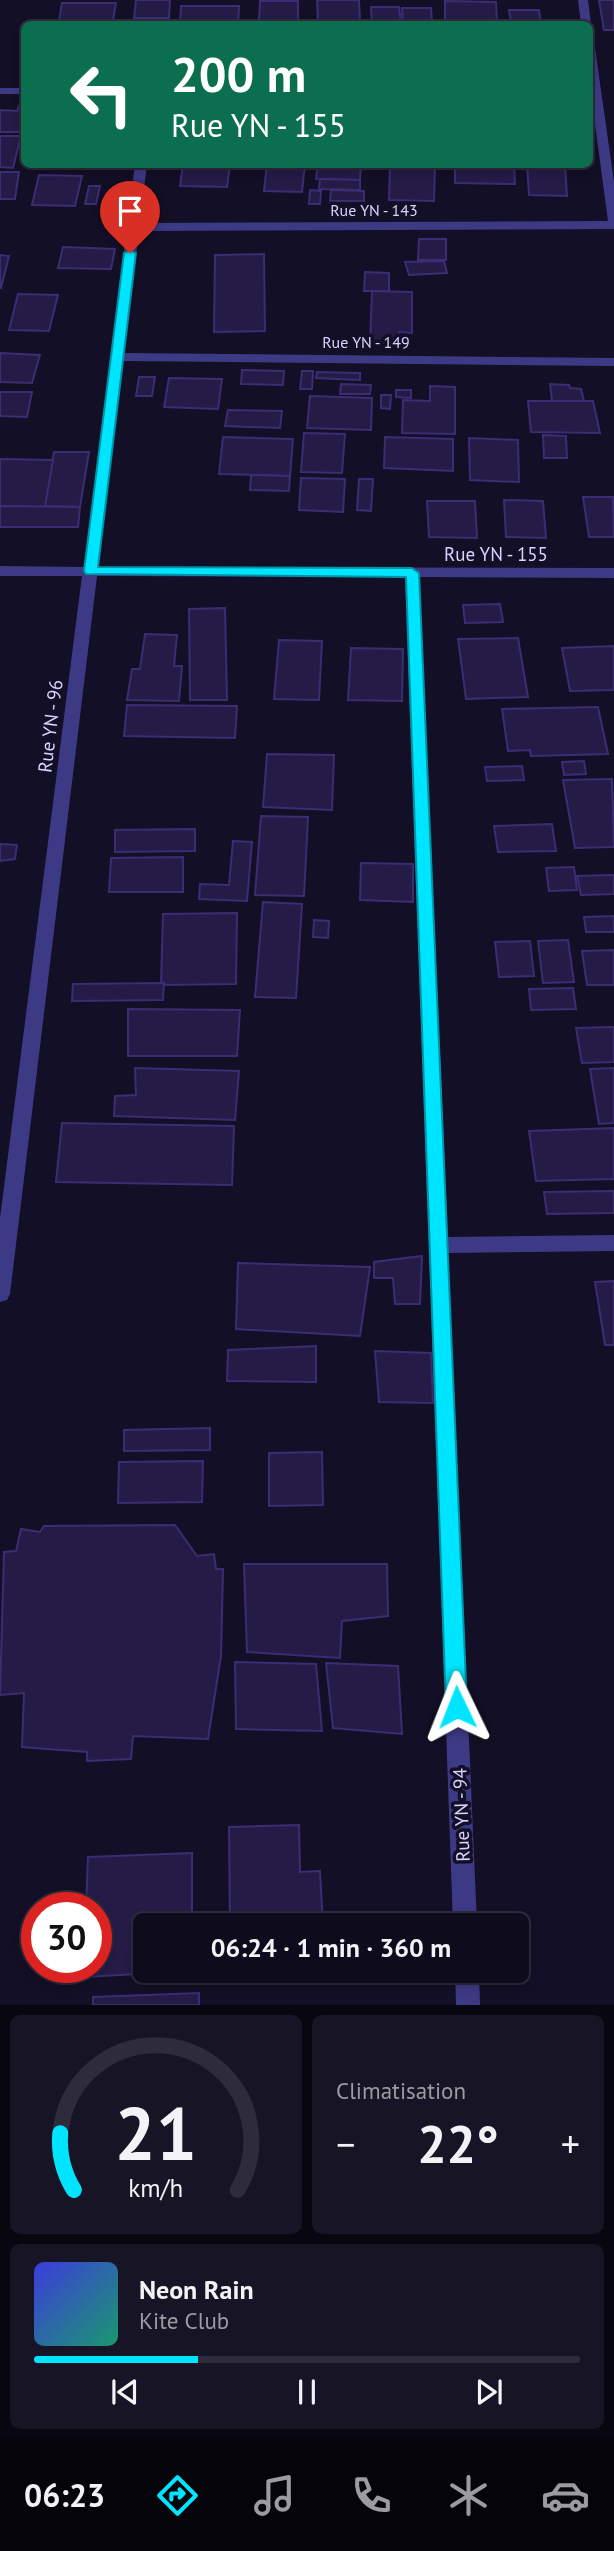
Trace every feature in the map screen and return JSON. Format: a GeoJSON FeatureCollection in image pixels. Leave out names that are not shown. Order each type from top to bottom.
{"type":"FeatureCollection","features":[{"type":"Feature","properties":{"kind":"street"},"geometry":{"type":"LineString","coordinates":[[583,0],[586,21]]}},
{"type":"Feature","properties":{"kind":"street"},"geometry":{"type":"LineString","coordinates":[[0,90],[21,91]]}},
{"type":"Feature","properties":{"kind":"street"},"geometry":{"type":"LineString","coordinates":[[593,91],[614,225]]}},
{"type":"Feature","properties":{"kind":"street","name":"Rue YN - 96"},"geometry":{"type":"LineString","coordinates":[[0,1294],[140,168]]}},
{"type":"Feature","properties":{"kind":"street","name":"Rue YN - 143"},"geometry":{"type":"LineString","coordinates":[[133,227],[614,225]]}},
{"type":"Feature","properties":{"kind":"street","name":"Rue YN - 149"},"geometry":{"type":"LineString","coordinates":[[117,358],[614,362]]}},
{"type":"Feature","properties":{"kind":"street","name":"Rue YN - 155"},"geometry":{"type":"LineString","coordinates":[[0,571],[614,573]]}},
{"type":"Feature","properties":{"kind":"street","name":"Rue YN - 94"},"geometry":{"type":"LineString","coordinates":[[412,573],[465,1913]]}},
{"type":"Feature","properties":{"kind":"street"},"geometry":{"type":"LineString","coordinates":[[439,1245],[614,1243]]}},
{"type":"Feature","properties":{"kind":"street"},"geometry":{"type":"LineString","coordinates":[[467,1983],[468,2005]]}},
{"type":"Feature","properties":{"kind":"building"},"geometry":{"type":"Polygon","coordinates":[[[136,0],[170,0],[169,18],[134,18],[136,0]]]}},
{"type":"Feature","properties":{"kind":"building"},"geometry":{"type":"Polygon","coordinates":[[[317,0],[359,0],[360,21],[318,21],[317,0]]]}},
{"type":"Feature","properties":{"kind":"building"},"geometry":{"type":"Polygon","coordinates":[[[599,0],[614,0],[614,30],[604,30],[599,0]]]}},
{"type":"Feature","properties":{"kind":"building"},"geometry":{"type":"Polygon","coordinates":[[[260,1],[298,1],[298,21],[259,21],[260,1]]]}},
{"type":"Feature","properties":{"kind":"building"},"geometry":{"type":"Polygon","coordinates":[[[445,1],[496,2],[497,21],[445,21],[445,1]]]}},
{"type":"Feature","properties":{"kind":"building"},"geometry":{"type":"Polygon","coordinates":[[[62,3],[116,3],[113,21],[59,21],[62,3]]]}},
{"type":"Feature","properties":{"kind":"building"},"geometry":{"type":"Polygon","coordinates":[[[181,6],[239,6],[238,21],[180,21],[181,6]]]}},
{"type":"Feature","properties":{"kind":"building"},"geometry":{"type":"Polygon","coordinates":[[[371,7],[399,7],[401,21],[372,21],[371,7]]]}},
{"type":"Feature","properties":{"kind":"building"},"geometry":{"type":"Polygon","coordinates":[[[402,8],[431,8],[432,21],[403,21],[402,8]]]}},
{"type":"Feature","properties":{"kind":"building"},"geometry":{"type":"Polygon","coordinates":[[[509,10],[539,10],[541,21],[511,21],[509,10]]]}},
{"type":"Feature","properties":{"kind":"building"},"geometry":{"type":"Polygon","coordinates":[[[21,106],[21,132],[0,132],[0,110],[17,111],[21,106]]]}},
{"type":"Feature","properties":{"kind":"building"},"geometry":{"type":"Polygon","coordinates":[[[0,136],[21,136],[13,168],[0,167],[0,136]]]}},
{"type":"Feature","properties":{"kind":"building"},"geometry":{"type":"Polygon","coordinates":[[[182,168],[229,168],[227,187],[180,186],[182,168]]]}},
{"type":"Feature","properties":{"kind":"building"},"geometry":{"type":"Polygon","coordinates":[[[267,168],[305,168],[302,192],[264,191],[267,168]]]}},
{"type":"Feature","properties":{"kind":"building"},"geometry":{"type":"Polygon","coordinates":[[[317,168],[361,168],[360,180],[316,179],[317,168]]]}},
{"type":"Feature","properties":{"kind":"building"},"geometry":{"type":"Polygon","coordinates":[[[390,168],[435,168],[434,201],[389,200],[390,168]]]}},
{"type":"Feature","properties":{"kind":"building"},"geometry":{"type":"Polygon","coordinates":[[[455,168],[514,168],[515,184],[455,183],[455,168]]]}},
{"type":"Feature","properties":{"kind":"building"},"geometry":{"type":"Polygon","coordinates":[[[527,168],[565,168],[567,196],[529,195],[527,168]]]}},
{"type":"Feature","properties":{"kind":"building"},"geometry":{"type":"Polygon","coordinates":[[[0,172],[19,172],[15,199],[0,199],[0,172]]]}},
{"type":"Feature","properties":{"kind":"building"},"geometry":{"type":"Polygon","coordinates":[[[39,175],[82,176],[75,206],[32,205],[39,175]]]}},
{"type":"Feature","properties":{"kind":"building"},"geometry":{"type":"Polygon","coordinates":[[[320,179],[360,180],[360,190],[319,189],[320,179]]]}},
{"type":"Feature","properties":{"kind":"building"},"geometry":{"type":"Polygon","coordinates":[[[89,186],[100,186],[96,204],[85,204],[89,186]]]}},
{"type":"Feature","properties":{"kind":"building"},"geometry":{"type":"Polygon","coordinates":[[[310,190],[321,191],[320,204],[309,204],[310,190]]]}},
{"type":"Feature","properties":{"kind":"building"},"geometry":{"type":"Polygon","coordinates":[[[331,190],[364,191],[364,201],[330,201],[331,190]]]}},
{"type":"Feature","properties":{"kind":"building"},"geometry":{"type":"Polygon","coordinates":[[[419,239],[446,239],[446,260],[418,260],[419,239]]]}},
{"type":"Feature","properties":{"kind":"building"},"geometry":{"type":"Polygon","coordinates":[[[63,247],[115,249],[111,269],[58,268],[63,247]]]}},
{"type":"Feature","properties":{"kind":"building"},"geometry":{"type":"Polygon","coordinates":[[[264,254],[265,331],[214,332],[215,255],[264,254]]]}},
{"type":"Feature","properties":{"kind":"building"},"geometry":{"type":"Polygon","coordinates":[[[0,255],[9,256],[1,288],[0,288],[0,255]]]}},
{"type":"Feature","properties":{"kind":"building"},"geometry":{"type":"Polygon","coordinates":[[[444,261],[447,273],[409,275],[405,262],[444,261]]]}},
{"type":"Feature","properties":{"kind":"building"},"geometry":{"type":"Polygon","coordinates":[[[365,272],[389,273],[389,291],[364,291],[365,272]]]}},
{"type":"Feature","properties":{"kind":"building"},"geometry":{"type":"Polygon","coordinates":[[[372,291],[412,292],[412,333],[399,332],[398,344],[370,343],[372,291]]]}},
{"type":"Feature","properties":{"kind":"building"},"geometry":{"type":"Polygon","coordinates":[[[18,294],[58,295],[49,331],[9,330],[18,294]]]}},
{"type":"Feature","properties":{"kind":"building"},"geometry":{"type":"Polygon","coordinates":[[[0,353],[40,355],[32,383],[0,382],[0,353]]]}},
{"type":"Feature","properties":{"kind":"building"},"geometry":{"type":"Polygon","coordinates":[[[242,370],[284,371],[283,385],[241,384],[242,370]]]}},
{"type":"Feature","properties":{"kind":"building"},"geometry":{"type":"Polygon","coordinates":[[[302,371],[313,371],[312,389],[300,389],[302,371]]]}},
{"type":"Feature","properties":{"kind":"building"},"geometry":{"type":"Polygon","coordinates":[[[317,372],[360,373],[360,380],[316,378],[317,372]]]}},
{"type":"Feature","properties":{"kind":"building"},"geometry":{"type":"Polygon","coordinates":[[[139,377],[155,377],[152,396],[136,396],[139,377]]]}},
{"type":"Feature","properties":{"kind":"building"},"geometry":{"type":"Polygon","coordinates":[[[169,378],[222,379],[218,409],[164,407],[169,378]]]}},
{"type":"Feature","properties":{"kind":"building"},"geometry":{"type":"Polygon","coordinates":[[[341,384],[371,385],[370,394],[340,394],[341,384]]]}},
{"type":"Feature","properties":{"kind":"building"},"geometry":{"type":"Polygon","coordinates":[[[550,384],[581,389],[584,401],[552,401],[550,384]]]}},
{"type":"Feature","properties":{"kind":"building"},"geometry":{"type":"Polygon","coordinates":[[[430,386],[455,387],[455,434],[402,433],[403,400],[430,401],[430,386]]]}},
{"type":"Feature","properties":{"kind":"building"},"geometry":{"type":"Polygon","coordinates":[[[396,390],[411,390],[411,398],[396,397],[396,390]]]}},
{"type":"Feature","properties":{"kind":"building"},"geometry":{"type":"Polygon","coordinates":[[[0,392],[32,392],[27,417],[0,416],[0,392]]]}},
{"type":"Feature","properties":{"kind":"building"},"geometry":{"type":"Polygon","coordinates":[[[381,395],[391,395],[390,409],[381,408],[381,395]]]}},
{"type":"Feature","properties":{"kind":"building"},"geometry":{"type":"Polygon","coordinates":[[[310,396],[372,398],[371,430],[307,428],[310,396]]]}},
{"type":"Feature","properties":{"kind":"building"},"geometry":{"type":"Polygon","coordinates":[[[528,401],[593,401],[600,433],[531,432],[528,401]]]}},
{"type":"Feature","properties":{"kind":"building"},"geometry":{"type":"Polygon","coordinates":[[[228,410],[282,411],[280,428],[225,426],[228,410]]]}},
{"type":"Feature","properties":{"kind":"building"},"geometry":{"type":"Polygon","coordinates":[[[304,433],[345,434],[342,473],[301,472],[304,433]]]}},
{"type":"Feature","properties":{"kind":"building"},"geometry":{"type":"Polygon","coordinates":[[[543,435],[566,436],[567,458],[544,458],[543,435]]]}},
{"type":"Feature","properties":{"kind":"building"},"geometry":{"type":"Polygon","coordinates":[[[223,437],[293,439],[290,476],[219,474],[223,437]]]}},
{"type":"Feature","properties":{"kind":"building"},"geometry":{"type":"Polygon","coordinates":[[[385,437],[453,439],[453,471],[384,468],[385,437]]]}},
{"type":"Feature","properties":{"kind":"building"},"geometry":{"type":"Polygon","coordinates":[[[469,438],[518,440],[519,482],[470,480],[469,438]]]}},
{"type":"Feature","properties":{"kind":"building"},"geometry":{"type":"Polygon","coordinates":[[[54,452],[89,452],[80,507],[44,506],[54,452]]]}},
{"type":"Feature","properties":{"kind":"building"},"geometry":{"type":"Polygon","coordinates":[[[0,459],[53,460],[45,507],[0,506],[0,459]]]}},
{"type":"Feature","properties":{"kind":"building"},"geometry":{"type":"Polygon","coordinates":[[[251,475],[290,476],[289,491],[250,490],[251,475]]]}},
{"type":"Feature","properties":{"kind":"building"},"geometry":{"type":"Polygon","coordinates":[[[301,478],[345,479],[343,512],[299,510],[301,478]]]}},
{"type":"Feature","properties":{"kind":"building"},"geometry":{"type":"Polygon","coordinates":[[[359,479],[373,479],[371,511],[357,510],[359,479]]]}},
{"type":"Feature","properties":{"kind":"building"},"geometry":{"type":"Polygon","coordinates":[[[583,497],[613,497],[614,537],[589,537],[583,497]]]}},
{"type":"Feature","properties":{"kind":"building"},"geometry":{"type":"Polygon","coordinates":[[[504,500],[543,501],[546,538],[506,537],[504,500]]]}},
{"type":"Feature","properties":{"kind":"building"},"geometry":{"type":"Polygon","coordinates":[[[427,501],[475,501],[477,538],[429,537],[427,501]]]}},
{"type":"Feature","properties":{"kind":"building"},"geometry":{"type":"Polygon","coordinates":[[[0,506],[80,507],[78,527],[0,527],[0,506]]]}},
{"type":"Feature","properties":{"kind":"building"},"geometry":{"type":"Polygon","coordinates":[[[500,604],[503,622],[465,623],[463,605],[500,604]]]}},
{"type":"Feature","properties":{"kind":"building"},"geometry":{"type":"Polygon","coordinates":[[[225,608],[227,700],[190,700],[189,609],[225,608]]]}},
{"type":"Feature","properties":{"kind":"building"},"geometry":{"type":"Polygon","coordinates":[[[145,634],[177,635],[174,666],[182,666],[179,701],[127,700],[132,669],[140,669],[145,634]]]}},
{"type":"Feature","properties":{"kind":"building"},"geometry":{"type":"Polygon","coordinates":[[[518,638],[528,697],[466,699],[458,639],[518,638]]]}},
{"type":"Feature","properties":{"kind":"building"},"geometry":{"type":"Polygon","coordinates":[[[279,640],[322,641],[319,700],[274,699],[279,640]]]}},
{"type":"Feature","properties":{"kind":"building"},"geometry":{"type":"Polygon","coordinates":[[[614,646],[614,690],[570,691],[562,648],[614,646]]]}},
{"type":"Feature","properties":{"kind":"building"},"geometry":{"type":"Polygon","coordinates":[[[351,648],[403,649],[402,701],[348,700],[351,648]]]}},
{"type":"Feature","properties":{"kind":"building"},"geometry":{"type":"Polygon","coordinates":[[[127,705],[237,706],[235,738],[124,736],[127,705]]]}},
{"type":"Feature","properties":{"kind":"building"},"geometry":{"type":"Polygon","coordinates":[[[598,707],[608,754],[531,756],[530,750],[508,751],[502,709],[598,707]]]}},
{"type":"Feature","properties":{"kind":"building"},"geometry":{"type":"Polygon","coordinates":[[[267,754],[334,755],[332,810],[263,807],[267,754]]]}},
{"type":"Feature","properties":{"kind":"building"},"geometry":{"type":"Polygon","coordinates":[[[584,761],[586,774],[564,775],[562,762],[584,761]]]}},
{"type":"Feature","properties":{"kind":"building"},"geometry":{"type":"Polygon","coordinates":[[[522,766],[524,780],[487,781],[485,767],[522,766]]]}},
{"type":"Feature","properties":{"kind":"building"},"geometry":{"type":"Polygon","coordinates":[[[612,779],[614,847],[575,848],[563,780],[612,779]]]}},
{"type":"Feature","properties":{"kind":"building"},"geometry":{"type":"Polygon","coordinates":[[[261,816],[308,817],[304,896],[255,895],[261,816]]]}},
{"type":"Feature","properties":{"kind":"building"},"geometry":{"type":"Polygon","coordinates":[[[552,824],[556,851],[498,852],[494,826],[552,824]]]}},
{"type":"Feature","properties":{"kind":"building"},"geometry":{"type":"Polygon","coordinates":[[[195,829],[195,851],[115,852],[115,830],[195,829]]]}},
{"type":"Feature","properties":{"kind":"building"},"geometry":{"type":"Polygon","coordinates":[[[233,841],[252,842],[247,901],[199,899],[200,884],[229,885],[233,841]]]}},
{"type":"Feature","properties":{"kind":"building"},"geometry":{"type":"Polygon","coordinates":[[[0,844],[17,845],[15,859],[0,861],[0,844]]]}},
{"type":"Feature","properties":{"kind":"building"},"geometry":{"type":"Polygon","coordinates":[[[183,857],[183,892],[109,892],[111,858],[183,857]]]}},
{"type":"Feature","properties":{"kind":"building"},"geometry":{"type":"Polygon","coordinates":[[[361,863],[413,864],[413,902],[360,900],[361,863]]]}},
{"type":"Feature","properties":{"kind":"building"},"geometry":{"type":"Polygon","coordinates":[[[574,867],[577,890],[549,891],[546,868],[574,867]]]}},
{"type":"Feature","properties":{"kind":"building"},"geometry":{"type":"Polygon","coordinates":[[[614,875],[614,894],[581,895],[577,876],[614,875]]]}},
{"type":"Feature","properties":{"kind":"building"},"geometry":{"type":"Polygon","coordinates":[[[263,902],[302,904],[296,998],[255,997],[263,902]]]}},
{"type":"Feature","properties":{"kind":"building"},"geometry":{"type":"Polygon","coordinates":[[[237,913],[236,984],[161,985],[163,914],[237,913]]]}},
{"type":"Feature","properties":{"kind":"building"},"geometry":{"type":"Polygon","coordinates":[[[614,916],[614,932],[586,932],[584,917],[614,916]]]}},
{"type":"Feature","properties":{"kind":"building"},"geometry":{"type":"Polygon","coordinates":[[[314,920],[329,921],[328,938],[313,937],[314,920]]]}},
{"type":"Feature","properties":{"kind":"building"},"geometry":{"type":"Polygon","coordinates":[[[568,940],[574,982],[543,983],[538,941],[568,940]]]}},
{"type":"Feature","properties":{"kind":"building"},"geometry":{"type":"Polygon","coordinates":[[[530,941],[534,976],[499,977],[495,942],[530,941]]]}},
{"type":"Feature","properties":{"kind":"building"},"geometry":{"type":"Polygon","coordinates":[[[614,950],[614,985],[587,985],[582,951],[614,950]]]}},
{"type":"Feature","properties":{"kind":"building"},"geometry":{"type":"Polygon","coordinates":[[[164,983],[163,1000],[72,1001],[73,984],[164,983]]]}},
{"type":"Feature","properties":{"kind":"building"},"geometry":{"type":"Polygon","coordinates":[[[573,988],[576,1009],[531,1010],[529,989],[573,988]]]}},
{"type":"Feature","properties":{"kind":"building"},"geometry":{"type":"Polygon","coordinates":[[[128,1009],[240,1010],[237,1056],[128,1056],[128,1009]]]}},
{"type":"Feature","properties":{"kind":"building"},"geometry":{"type":"Polygon","coordinates":[[[614,1027],[614,1062],[582,1063],[576,1028],[614,1027]]]}},
{"type":"Feature","properties":{"kind":"building"},"geometry":{"type":"Polygon","coordinates":[[[135,1068],[239,1071],[235,1120],[114,1116],[115,1096],[136,1095],[135,1068]]]}},
{"type":"Feature","properties":{"kind":"building"},"geometry":{"type":"Polygon","coordinates":[[[614,1068],[614,1123],[599,1124],[590,1069],[614,1068]]]}},
{"type":"Feature","properties":{"kind":"building"},"geometry":{"type":"Polygon","coordinates":[[[62,1123],[234,1126],[232,1185],[56,1182],[62,1123]]]}},
{"type":"Feature","properties":{"kind":"building"},"geometry":{"type":"Polygon","coordinates":[[[614,1128],[614,1179],[536,1181],[529,1131],[614,1128]]]}},
{"type":"Feature","properties":{"kind":"building"},"geometry":{"type":"Polygon","coordinates":[[[614,1191],[614,1213],[547,1214],[544,1192],[614,1191]]]}},
{"type":"Feature","properties":{"kind":"building"},"geometry":{"type":"Polygon","coordinates":[[[422,1256],[420,1304],[395,1304],[393,1278],[374,1278],[374,1262],[422,1256]]]}},
{"type":"Feature","properties":{"kind":"building"},"geometry":{"type":"Polygon","coordinates":[[[238,1263],[370,1267],[360,1336],[236,1329],[238,1263]]]}},
{"type":"Feature","properties":{"kind":"building"},"geometry":{"type":"Polygon","coordinates":[[[614,1281],[614,1345],[605,1345],[595,1282],[614,1281]]]}},
{"type":"Feature","properties":{"kind":"building"},"geometry":{"type":"Polygon","coordinates":[[[316,1346],[316,1382],[227,1381],[228,1350],[316,1346]]]}},
{"type":"Feature","properties":{"kind":"building"},"geometry":{"type":"Polygon","coordinates":[[[375,1351],[431,1353],[433,1403],[379,1402],[375,1351]]]}},
{"type":"Feature","properties":{"kind":"building"},"geometry":{"type":"Polygon","coordinates":[[[210,1428],[210,1450],[124,1451],[124,1430],[210,1428]]]}},
{"type":"Feature","properties":{"kind":"building"},"geometry":{"type":"Polygon","coordinates":[[[322,1452],[323,1505],[269,1506],[269,1453],[322,1452]]]}},
{"type":"Feature","properties":{"kind":"building"},"geometry":{"type":"Polygon","coordinates":[[[203,1461],[202,1502],[118,1503],[119,1462],[203,1461]]]}},
{"type":"Feature","properties":{"kind":"building"},"geometry":{"type":"Polygon","coordinates":[[[175,1525],[197,1556],[214,1554],[216,1569],[223,1569],[221,1656],[208,1739],[133,1736],[131,1759],[87,1761],[87,1752],[22,1747],[24,1693],[0,1695],[4,1552],[16,1551],[21,1529],[40,1532],[44,1526],[175,1525]]]}},
{"type":"Feature","properties":{"kind":"building"},"geometry":{"type":"Polygon","coordinates":[[[244,1564],[387,1564],[388,1616],[342,1621],[340,1658],[247,1652],[244,1564]]]}},
{"type":"Feature","properties":{"kind":"building"},"geometry":{"type":"Polygon","coordinates":[[[235,1662],[316,1664],[322,1731],[236,1729],[235,1662]]]}},
{"type":"Feature","properties":{"kind":"building"},"geometry":{"type":"Polygon","coordinates":[[[326,1663],[398,1666],[402,1734],[333,1728],[326,1663]]]}},
{"type":"Feature","properties":{"kind":"building"},"geometry":{"type":"Polygon","coordinates":[[[299,1825],[300,1872],[320,1871],[322,1913],[230,1913],[229,1827],[299,1825]]]}},
{"type":"Feature","properties":{"kind":"building"},"geometry":{"type":"Polygon","coordinates":[[[192,1853],[192,1913],[133,1913],[133,1974],[112,1975],[112,1892],[87,1892],[88,1857],[192,1853]]]}},
{"type":"Feature","properties":{"kind":"building"},"geometry":{"type":"Polygon","coordinates":[[[199,1993],[199,2005],[93,2005],[93,1997],[199,1993]]]}},
{"type":"Feature","properties":{"kind":"route"},"geometry":{"type":"LineString","coordinates":[[130,253],[90,571],[412,573],[457,1707]]}}]}
